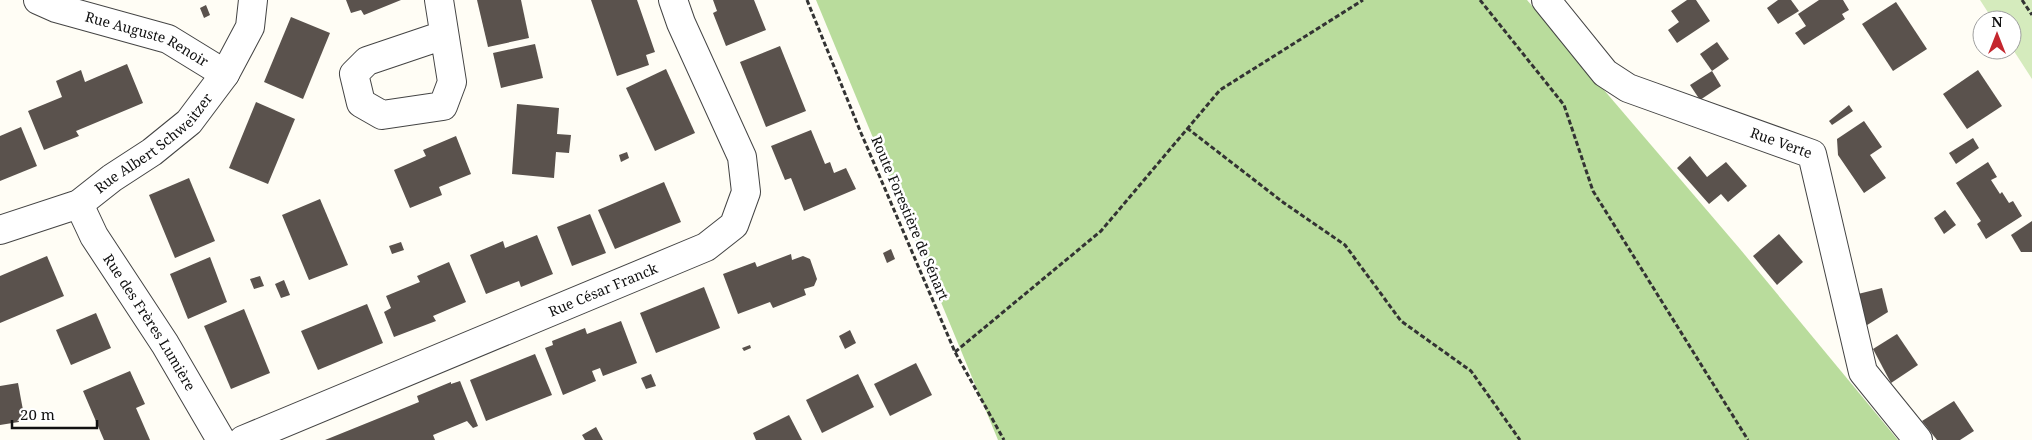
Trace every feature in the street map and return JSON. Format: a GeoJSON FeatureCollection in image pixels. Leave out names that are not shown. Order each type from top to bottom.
{"type":"FeatureCollection","features":[{"type":"Feature","properties":{"kind":"street","name":"Rue Auguste Renoir"},"geometry":{"type":"LineString","coordinates":[[38,0],[56,8],[168,39],[225,74]]}},
{"type":"Feature","properties":{"kind":"street","name":"Rue Albert Schweitzer"},"geometry":{"type":"LineString","coordinates":[[0,230],[79,204],[112,178],[152,152],[189,122],[225,74],[250,27],[253,0]]}},
{"type":"Feature","properties":{"kind":"street"},"geometry":{"type":"LineString","coordinates":[[439,0],[444,35]]}},
{"type":"Feature","properties":{"kind":"street","name":"Rue César Franck"},"geometry":{"type":"LineString","coordinates":[[242,440],[706,247],[734,225],[746,192],[742,157],[681,23],[673,0]]}},
{"type":"Feature","properties":{"kind":"street","name":"Rue Verte"},"geometry":{"type":"LineString","coordinates":[[1546,0],[1605,73],[1628,88],[1812,154],[1862,372],[1918,440]]}},
{"type":"Feature","properties":{"kind":"street","name":"Rue des Frères Lumière"},"geometry":{"type":"LineString","coordinates":[[79,204],[94,236],[164,344],[221,440]]}},
{"type":"Feature","properties":{"kind":"path","name":"Route Forestière de Sénart"},"geometry":{"type":"LineString","coordinates":[[807,0],[861,133],[955,352],[1004,440]]}},
{"type":"Feature","properties":{"kind":"path"},"geometry":{"type":"LineString","coordinates":[[955,352],[1101,231],[1220,90],[1363,0]]}},
{"type":"Feature","properties":{"kind":"path"},"geometry":{"type":"LineString","coordinates":[[1480,0],[1564,105],[1593,191],[1748,440]]}},
{"type":"Feature","properties":{"kind":"path"},"geometry":{"type":"LineString","coordinates":[[2022,0],[2032,15]]}},
{"type":"Feature","properties":{"kind":"path"},"geometry":{"type":"LineString","coordinates":[[1187,128],[1284,204],[1345,245],[1401,321],[1471,370],[1520,440]]}},
{"type":"Feature","properties":{"kind":"green space"},"geometry":{"type":"Polygon","coordinates":[[[816,0],[1527,0],[1740,249],[1898,440],[998,440],[816,0]]]}},
{"type":"Feature","properties":{"kind":"green space"},"geometry":{"type":"Polygon","coordinates":[[[1980,0],[2032,0],[2032,79],[2020,60],[2022,60],[2022,10],[1986,10],[1980,0]]]}},
{"type":"Feature","properties":{"kind":"building"},"geometry":{"type":"Polygon","coordinates":[[[346,0],[401,0],[364,15],[361,10],[351,13],[346,0]]]}},
{"type":"Feature","properties":{"kind":"building"},"geometry":{"type":"Polygon","coordinates":[[[477,0],[521,0],[529,38],[488,47],[477,0]]]}},
{"type":"Feature","properties":{"kind":"building"},"geometry":{"type":"Polygon","coordinates":[[[591,0],[637,0],[655,52],[646,55],[649,65],[617,76],[591,0]]]}},
{"type":"Feature","properties":{"kind":"building"},"geometry":{"type":"Polygon","coordinates":[[[713,0],[754,0],[766,30],[726,46],[713,13],[717,11],[713,0]]]}},
{"type":"Feature","properties":{"kind":"building"},"geometry":{"type":"Polygon","coordinates":[[[1687,0],[1696,0],[1710,21],[1677,43],[1668,30],[1679,22],[1671,11],[1687,0]]]}},
{"type":"Feature","properties":{"kind":"building"},"geometry":{"type":"Polygon","coordinates":[[[1778,0],[1791,0],[1799,11],[1778,24],[1767,8],[1778,0]]]}},
{"type":"Feature","properties":{"kind":"building"},"geometry":{"type":"Polygon","coordinates":[[[1819,0],[1843,0],[1849,10],[1842,14],[1845,19],[1804,45],[1795,33],[1806,26],[1798,14],[1819,0]]]}},
{"type":"Feature","properties":{"kind":"building"},"geometry":{"type":"Polygon","coordinates":[[[1896,2],[1927,49],[1893,71],[1862,24],[1896,2]]]}},
{"type":"Feature","properties":{"kind":"building"},"geometry":{"type":"Polygon","coordinates":[[[206,5],[210,15],[204,18],[200,8],[206,5]]]}},
{"type":"Feature","properties":{"kind":"building"},"geometry":{"type":"Polygon","coordinates":[[[291,17],[330,33],[303,99],[264,82],[291,17]]]}},
{"type":"Feature","properties":{"kind":"building"},"geometry":{"type":"Polygon","coordinates":[[[1717,42],[1729,59],[1712,71],[1700,54],[1717,42]]]}},
{"type":"Feature","properties":{"kind":"building"},"geometry":{"type":"Polygon","coordinates":[[[535,44],[543,78],[501,88],[493,53],[535,44]]]}},
{"type":"Feature","properties":{"kind":"building"},"geometry":{"type":"Polygon","coordinates":[[[780,46],[806,111],[766,127],[740,62],[780,46]]]}},
{"type":"Feature","properties":{"kind":"building"},"geometry":{"type":"Polygon","coordinates":[[[127,64],[143,103],[76,131],[79,136],[44,150],[28,111],[62,97],[56,81],[81,70],[85,82],[127,64]]]}},
{"type":"Feature","properties":{"kind":"building"},"geometry":{"type":"Polygon","coordinates":[[[666,69],[695,133],[655,151],[626,88],[666,69]]]}},
{"type":"Feature","properties":{"kind":"building"},"geometry":{"type":"Polygon","coordinates":[[[1978,70],[2002,106],[1967,129],[1943,94],[1978,70]]]}},
{"type":"Feature","properties":{"kind":"building"},"geometry":{"type":"Polygon","coordinates":[[[1712,71],[1721,86],[1700,100],[1690,85],[1712,71]]]}},
{"type":"Feature","properties":{"kind":"building"},"geometry":{"type":"Polygon","coordinates":[[[256,102],[295,119],[268,184],[229,168],[256,102]]]}},
{"type":"Feature","properties":{"kind":"building"},"geometry":{"type":"Polygon","coordinates":[[[517,104],[559,108],[557,134],[571,135],[569,153],[556,152],[554,178],[512,174],[517,104]]]}},
{"type":"Feature","properties":{"kind":"building"},"geometry":{"type":"Polygon","coordinates":[[[1849,105],[1853,111],[1832,125],[1829,121],[1849,105]]]}},
{"type":"Feature","properties":{"kind":"building"},"geometry":{"type":"Polygon","coordinates":[[[1864,121],[1882,147],[1870,155],[1886,178],[1864,193],[1838,155],[1837,139],[1864,121]]]}},
{"type":"Feature","properties":{"kind":"building"},"geometry":{"type":"Polygon","coordinates":[[[21,127],[37,166],[0,181],[0,136],[21,127]]]}},
{"type":"Feature","properties":{"kind":"building"},"geometry":{"type":"Polygon","coordinates":[[[811,130],[825,164],[830,162],[834,173],[846,168],[856,189],[804,211],[791,178],[785,180],[771,146],[811,130]]]}},
{"type":"Feature","properties":{"kind":"building"},"geometry":{"type":"Polygon","coordinates":[[[456,136],[471,174],[439,187],[442,195],[410,208],[394,170],[426,156],[423,150],[456,136]]]}},
{"type":"Feature","properties":{"kind":"building"},"geometry":{"type":"Polygon","coordinates":[[[1973,138],[1979,148],[1956,164],[1949,153],[1973,138]]]}},
{"type":"Feature","properties":{"kind":"building"},"geometry":{"type":"Polygon","coordinates":[[[627,152],[629,158],[621,162],[619,155],[627,152]]]}},
{"type":"Feature","properties":{"kind":"building"},"geometry":{"type":"Polygon","coordinates":[[[1690,156],[1707,177],[1726,162],[1747,186],[1728,202],[1721,194],[1709,204],[1677,168],[1690,156]]]}},
{"type":"Feature","properties":{"kind":"building"},"geometry":{"type":"Polygon","coordinates":[[[1988,162],[1997,177],[1991,180],[2000,194],[2002,192],[2009,203],[2013,201],[2022,216],[1986,239],[1977,224],[1981,221],[1956,183],[1988,162]]]}},
{"type":"Feature","properties":{"kind":"building"},"geometry":{"type":"Polygon","coordinates":[[[189,178],[215,241],[175,258],[149,195],[189,178]]]}},
{"type":"Feature","properties":{"kind":"building"},"geometry":{"type":"Polygon","coordinates":[[[664,182],[681,222],[615,249],[598,210],[664,182]]]}},
{"type":"Feature","properties":{"kind":"building"},"geometry":{"type":"Polygon","coordinates":[[[320,199],[348,265],[309,280],[282,215],[320,199]]]}},
{"type":"Feature","properties":{"kind":"building"},"geometry":{"type":"Polygon","coordinates":[[[1945,210],[1956,225],[1944,234],[1934,218],[1945,210]]]}},
{"type":"Feature","properties":{"kind":"building"},"geometry":{"type":"Polygon","coordinates":[[[590,214],[606,253],[572,266],[557,227],[590,214]]]}},
{"type":"Feature","properties":{"kind":"building"},"geometry":{"type":"Polygon","coordinates":[[[2032,221],[2032,252],[2021,252],[2011,235],[2032,221]]]}},
{"type":"Feature","properties":{"kind":"building"},"geometry":{"type":"Polygon","coordinates":[[[1779,234],[1803,262],[1777,285],[1753,256],[1779,234]]]}},
{"type":"Feature","properties":{"kind":"building"},"geometry":{"type":"Polygon","coordinates":[[[537,235],[553,274],[521,287],[519,281],[486,294],[470,255],[503,241],[505,248],[537,235]]]}},
{"type":"Feature","properties":{"kind":"building"},"geometry":{"type":"Polygon","coordinates":[[[401,242],[404,250],[392,254],[389,246],[401,242]]]}},
{"type":"Feature","properties":{"kind":"building"},"geometry":{"type":"Polygon","coordinates":[[[891,249],[895,259],[887,263],[883,253],[891,249]]]}},
{"type":"Feature","properties":{"kind":"building"},"geometry":{"type":"Polygon","coordinates":[[[791,254],[792,260],[803,256],[810,259],[817,279],[814,286],[804,289],[806,295],[773,308],[770,302],[738,314],[723,274],[755,262],[757,267],[791,254]]]}},
{"type":"Feature","properties":{"kind":"building"},"geometry":{"type":"Polygon","coordinates":[[[47,256],[64,296],[0,323],[0,276],[47,256]]]}},
{"type":"Feature","properties":{"kind":"building"},"geometry":{"type":"Polygon","coordinates":[[[210,257],[227,302],[188,319],[170,274],[210,257]]]}},
{"type":"Feature","properties":{"kind":"building"},"geometry":{"type":"Polygon","coordinates":[[[449,262],[466,302],[433,316],[436,321],[394,337],[384,312],[391,308],[386,296],[420,282],[417,276],[449,262]]]}},
{"type":"Feature","properties":{"kind":"building"},"geometry":{"type":"Polygon","coordinates":[[[260,276],[264,286],[254,289],[250,279],[260,276]]]}},
{"type":"Feature","properties":{"kind":"building"},"geometry":{"type":"Polygon","coordinates":[[[284,280],[290,295],[281,298],[275,284],[284,280]]]}},
{"type":"Feature","properties":{"kind":"building"},"geometry":{"type":"Polygon","coordinates":[[[704,287],[720,328],[656,353],[640,313],[704,287]]]}},
{"type":"Feature","properties":{"kind":"building"},"geometry":{"type":"Polygon","coordinates":[[[1882,288],[1888,312],[1864,327],[1858,294],[1882,288]]]}},
{"type":"Feature","properties":{"kind":"building"},"geometry":{"type":"Polygon","coordinates":[[[367,304],[383,343],[318,370],[301,331],[367,304]]]}},
{"type":"Feature","properties":{"kind":"building"},"geometry":{"type":"Polygon","coordinates":[[[244,309],[270,373],[231,389],[204,326],[244,309]]]}},
{"type":"Feature","properties":{"kind":"building"},"geometry":{"type":"Polygon","coordinates":[[[96,313],[111,348],[71,365],[56,330],[96,313]]]}},
{"type":"Feature","properties":{"kind":"building"},"geometry":{"type":"Polygon","coordinates":[[[621,321],[637,363],[603,376],[600,368],[592,371],[596,381],[563,395],[545,348],[553,345],[552,341],[585,328],[587,334],[621,321]]]}},
{"type":"Feature","properties":{"kind":"building"},"geometry":{"type":"Polygon","coordinates":[[[850,330],[856,343],[845,349],[839,336],[850,330]]]}},
{"type":"Feature","properties":{"kind":"building"},"geometry":{"type":"Polygon","coordinates":[[[1897,334],[1918,365],[1891,383],[1873,349],[1897,334]]]}},
{"type":"Feature","properties":{"kind":"building"},"geometry":{"type":"Polygon","coordinates":[[[750,345],[751,348],[744,351],[742,348],[750,345]]]}},
{"type":"Feature","properties":{"kind":"building"},"geometry":{"type":"Polygon","coordinates":[[[535,354],[552,395],[486,421],[470,380],[535,354]]]}},
{"type":"Feature","properties":{"kind":"building"},"geometry":{"type":"Polygon","coordinates":[[[916,363],[932,395],[890,416],[874,384],[916,363]]]}},
{"type":"Feature","properties":{"kind":"building"},"geometry":{"type":"Polygon","coordinates":[[[130,371],[145,404],[136,408],[150,440],[104,440],[83,391],[130,371]]]}},
{"type":"Feature","properties":{"kind":"building"},"geometry":{"type":"Polygon","coordinates":[[[651,374],[656,386],[646,389],[641,378],[651,374]]]}},
{"type":"Feature","properties":{"kind":"building"},"geometry":{"type":"Polygon","coordinates":[[[858,374],[874,407],[822,433],[806,400],[858,374]]]}},
{"type":"Feature","properties":{"kind":"building"},"geometry":{"type":"Polygon","coordinates":[[[460,381],[478,426],[473,428],[467,421],[433,435],[435,440],[325,440],[419,402],[417,396],[451,382],[451,384],[460,381]]]}},
{"type":"Feature","properties":{"kind":"building"},"geometry":{"type":"Polygon","coordinates":[[[18,383],[25,421],[0,425],[0,386],[18,383]]]}},
{"type":"Feature","properties":{"kind":"building"},"geometry":{"type":"Polygon","coordinates":[[[1954,401],[1974,431],[1960,440],[1937,440],[1922,421],[1954,401]]]}},
{"type":"Feature","properties":{"kind":"building"},"geometry":{"type":"Polygon","coordinates":[[[789,415],[802,440],[756,440],[753,433],[789,415]]]}},
{"type":"Feature","properties":{"kind":"building"},"geometry":{"type":"Polygon","coordinates":[[[596,427],[603,440],[585,440],[582,435],[596,427]]]}}]}
